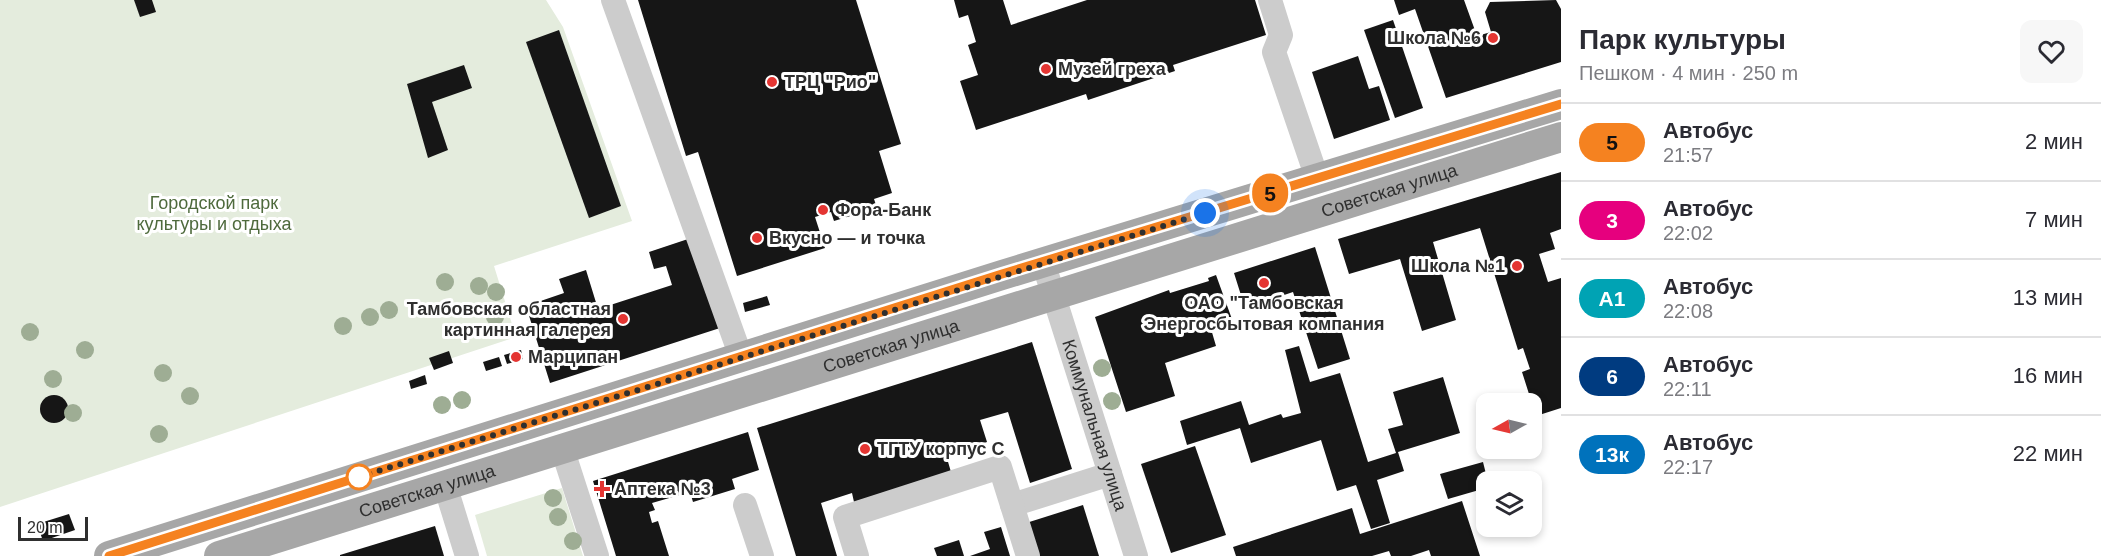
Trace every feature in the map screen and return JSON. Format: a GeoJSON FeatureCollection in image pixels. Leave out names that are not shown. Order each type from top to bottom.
{"type":"FeatureCollection","features":[{"type":"Feature","properties":{"kind":"main road","name":"Советская улица"},"geometry":{"type":"LineString","coordinates":[[109,556],[1002,274],[1561,104]]}},
{"type":"Feature","properties":{"kind":"main road","name":"Советская улица"},"geometry":{"type":"LineString","coordinates":[[219,556],[1561,137]]}},
{"type":"Feature","properties":{"kind":"street"},"geometry":{"type":"LineString","coordinates":[[613,0],[741,357]]}},
{"type":"Feature","properties":{"kind":"street"},"geometry":{"type":"LineString","coordinates":[[1270,0],[1281,35],[1274,52],[1317,178]]}},
{"type":"Feature","properties":{"kind":"street","name":"Коммунальная улица"},"geometry":{"type":"LineString","coordinates":[[1043,262],[1136,556]]}},
{"type":"Feature","properties":{"kind":"street"},"geometry":{"type":"LineString","coordinates":[[1002,274],[1053,294]]}},
{"type":"Feature","properties":{"kind":"street"},"geometry":{"type":"LineString","coordinates":[[561,448],[597,556]]}},
{"type":"Feature","properties":{"kind":"street"},"geometry":{"type":"LineString","coordinates":[[857,556],[845,517],[1000,467],[1028,556]]}},
{"type":"Feature","properties":{"kind":"street"},"geometry":{"type":"LineString","coordinates":[[1012,506],[1110,474]]}},
{"type":"Feature","properties":{"kind":"street"},"geometry":{"type":"LineString","coordinates":[[445,485],[467,556]]}},
{"type":"Feature","properties":{"kind":"street"},"geometry":{"type":"LineString","coordinates":[[745,505],[762,556]]}},
{"type":"Feature","properties":{"kind":"green space","name":"Городской парк культуры и отдыха"},"geometry":{"type":"Polygon","coordinates":[[[0,0],[546,0],[563,27],[632,221],[494,266],[516,337],[0,507],[0,0]]]}},
{"type":"Feature","properties":{"kind":"green space"},"geometry":{"type":"Polygon","coordinates":[[[562,488],[583,556],[487,556],[475,515],[562,488]]]}},
{"type":"Feature","properties":{"kind":"building"},"geometry":{"type":"Polygon","coordinates":[[[134,0],[152,0],[156,12],[140,17],[134,0]]]}},
{"type":"Feature","properties":{"kind":"building","name":"ТРЦ \"Рио\""},"geometry":{"type":"Polygon","coordinates":[[[638,0],[856,0],[901,144],[879,151],[892,193],[874,199],[877,208],[834,221],[831,212],[815,217],[825,248],[737,276],[698,152],[686,156],[638,0]]]}},
{"type":"Feature","properties":{"kind":"building"},"geometry":{"type":"Polygon","coordinates":[[[954,0],[1003,0],[1011,25],[1087,0],[1255,0],[1266,35],[1173,65],[1175,71],[1088,100],[1086,94],[976,130],[960,81],[978,75],[968,45],[976,42],[968,15],[959,18],[954,0]]]}},
{"type":"Feature","properties":{"kind":"building","name":"Школа №6"},"geometry":{"type":"Polygon","coordinates":[[[1394,0],[1464,0],[1477,36],[1491,32],[1485,12],[1490,2],[1556,0],[1561,9],[1561,62],[1446,98],[1415,9],[1399,15],[1394,0]]]}},
{"type":"Feature","properties":{"kind":"building"},"geometry":{"type":"Polygon","coordinates":[[[1393,20],[1423,108],[1395,118],[1364,30],[1393,20]]]}},
{"type":"Feature","properties":{"kind":"building"},"geometry":{"type":"Polygon","coordinates":[[[559,30],[621,206],[589,218],[526,42],[559,30]]]}},
{"type":"Feature","properties":{"kind":"building"},"geometry":{"type":"Polygon","coordinates":[[[1358,56],[1369,89],[1379,86],[1390,120],[1334,139],[1312,72],[1358,56]]]}},
{"type":"Feature","properties":{"kind":"building"},"geometry":{"type":"Polygon","coordinates":[[[464,65],[472,88],[432,102],[448,150],[428,158],[407,84],[464,65]]]}},
{"type":"Feature","properties":{"kind":"building"},"geometry":{"type":"Polygon","coordinates":[[[1561,172],[1561,229],[1550,233],[1555,249],[1539,254],[1548,282],[1561,278],[1561,408],[1542,414],[1542,393],[1529,393],[1522,372],[1530,369],[1523,348],[1518,350],[1480,228],[1433,242],[1456,320],[1422,331],[1400,259],[1349,274],[1338,239],[1561,172]]]}},
{"type":"Feature","properties":{"kind":"building","name":"Тамбовская областная картинная галерея"},"geometry":{"type":"Polygon","coordinates":[[[691,238],[720,328],[550,383],[526,306],[564,293],[559,279],[586,270],[598,309],[672,285],[666,266],[654,269],[649,252],[691,238]]]}},
{"type":"Feature","properties":{"kind":"building"},"geometry":{"type":"Polygon","coordinates":[[[1315,247],[1350,359],[1318,369],[1293,292],[1245,308],[1234,273],[1315,247]]]}},
{"type":"Feature","properties":{"kind":"building"},"geometry":{"type":"Polygon","coordinates":[[[1216,275],[1233,322],[1211,329],[1216,346],[1165,363],[1175,396],[1126,412],[1095,317],[1169,290],[1170,293],[1209,281],[1208,278],[1216,275]]]}},
{"type":"Feature","properties":{"kind":"building"},"geometry":{"type":"Polygon","coordinates":[[[767,296],[770,305],[745,312],[743,303],[767,296]]]}},
{"type":"Feature","properties":{"kind":"building","name":"ТГТУ корпус С"},"geometry":{"type":"Polygon","coordinates":[[[1032,342],[1072,469],[1030,483],[1008,412],[980,420],[987,442],[946,455],[951,472],[854,502],[852,493],[821,503],[837,556],[796,556],[757,428],[1032,342]]]}},
{"type":"Feature","properties":{"kind":"building"},"geometry":{"type":"Polygon","coordinates":[[[1299,346],[1310,382],[1340,373],[1368,462],[1396,453],[1388,429],[1403,425],[1393,392],[1443,377],[1460,433],[1398,452],[1404,471],[1377,480],[1390,523],[1371,529],[1356,485],[1337,491],[1321,440],[1251,463],[1240,428],[1187,445],[1180,421],[1241,401],[1249,425],[1281,414],[1283,418],[1301,413],[1285,350],[1299,346]]]}},
{"type":"Feature","properties":{"kind":"building"},"geometry":{"type":"Polygon","coordinates":[[[521,350],[523,359],[507,364],[504,355],[521,350]]]}},
{"type":"Feature","properties":{"kind":"building"},"geometry":{"type":"Polygon","coordinates":[[[449,351],[453,363],[434,370],[429,358],[449,351]]]}},
{"type":"Feature","properties":{"kind":"building"},"geometry":{"type":"Polygon","coordinates":[[[499,357],[502,366],[486,371],[483,362],[499,357]]]}},
{"type":"Feature","properties":{"kind":"building"},"geometry":{"type":"Polygon","coordinates":[[[425,375],[427,384],[411,389],[409,381],[425,375]]]}},
{"type":"Feature","properties":{"kind":"building"},"geometry":{"type":"Polygon","coordinates":[[[54,395],[64,399],[68,409],[64,419],[54,423],[44,419],[40,409],[44,399],[54,395]]]}},
{"type":"Feature","properties":{"kind":"building"},"geometry":{"type":"Polygon","coordinates":[[[748,432],[759,470],[732,479],[735,489],[693,502],[690,492],[652,503],[655,510],[649,512],[652,523],[658,521],[669,556],[616,556],[593,481],[748,432]]]}},
{"type":"Feature","properties":{"kind":"building"},"geometry":{"type":"Polygon","coordinates":[[[1195,446],[1226,535],[1171,553],[1141,464],[1195,446]]]}},
{"type":"Feature","properties":{"kind":"building"},"geometry":{"type":"Polygon","coordinates":[[[1483,462],[1485,471],[1476,471],[1476,491],[1448,499],[1440,474],[1483,462]]]}},
{"type":"Feature","properties":{"kind":"building"},"geometry":{"type":"Polygon","coordinates":[[[1462,501],[1480,556],[1431,556],[1429,550],[1411,556],[1391,556],[1389,551],[1372,556],[1236,556],[1233,547],[1352,508],[1360,534],[1462,501]]]}},
{"type":"Feature","properties":{"kind":"building"},"geometry":{"type":"Polygon","coordinates":[[[1083,505],[1099,556],[1033,556],[1023,524],[1083,505]]]}},
{"type":"Feature","properties":{"kind":"building"},"geometry":{"type":"Polygon","coordinates":[[[69,514],[75,530],[43,541],[37,524],[69,514]]]}},
{"type":"Feature","properties":{"kind":"building"},"geometry":{"type":"Polygon","coordinates":[[[435,526],[444,556],[340,556],[340,555],[435,526]]]}},
{"type":"Feature","properties":{"kind":"building"},"geometry":{"type":"Polygon","coordinates":[[[1001,527],[1010,556],[970,556],[990,549],[984,532],[1001,527]]]}},
{"type":"Feature","properties":{"kind":"building"},"geometry":{"type":"Polygon","coordinates":[[[959,540],[964,556],[937,556],[934,548],[959,540]]]}},
{"type":"Feature","properties":{"kind":"bus line","name":"5"},"geometry":{"type":"LineString","coordinates":[[109,556],[1002,274],[1561,104]]}},
{"type":"Feature","properties":{"kind":"place","name":"Школа №6"},"geometry":{"type":"Point","coordinates":[1493,38]}},
{"type":"Feature","properties":{"kind":"place","name":"Музей греха"},"geometry":{"type":"Point","coordinates":[1046,69]}},
{"type":"Feature","properties":{"kind":"place","name":"ТРЦ \"Рио\""},"geometry":{"type":"Point","coordinates":[772,82]}},
{"type":"Feature","properties":{"kind":"place","name":"Фора-Банк"},"geometry":{"type":"Point","coordinates":[823,210]}},
{"type":"Feature","properties":{"kind":"place","name":"Вкусно — и точка"},"geometry":{"type":"Point","coordinates":[757,238]}},
{"type":"Feature","properties":{"kind":"place","name":"Школа №1"},"geometry":{"type":"Point","coordinates":[1517,266]}},
{"type":"Feature","properties":{"kind":"place","name":"ОАО \"Тамбовская Энергосбытовая компания"},"geometry":{"type":"Point","coordinates":[1264,283]}},
{"type":"Feature","properties":{"kind":"place","name":"Тамбовская областная картинная галерея"},"geometry":{"type":"Point","coordinates":[623,319]}},
{"type":"Feature","properties":{"kind":"place","name":"Марципан"},"geometry":{"type":"Point","coordinates":[516,357]}},
{"type":"Feature","properties":{"kind":"place","name":"ТГТУ корпус С"},"geometry":{"type":"Point","coordinates":[865,449]}},
{"type":"Feature","properties":{"kind":"place","name":"Аптека №3"},"geometry":{"type":"Point","coordinates":[602,489]}},
{"type":"Feature","properties":{"kind":"route"},"geometry":{"type":"LineString","coordinates":[[359,477],[1002,274],[1205,213]]}}]}
